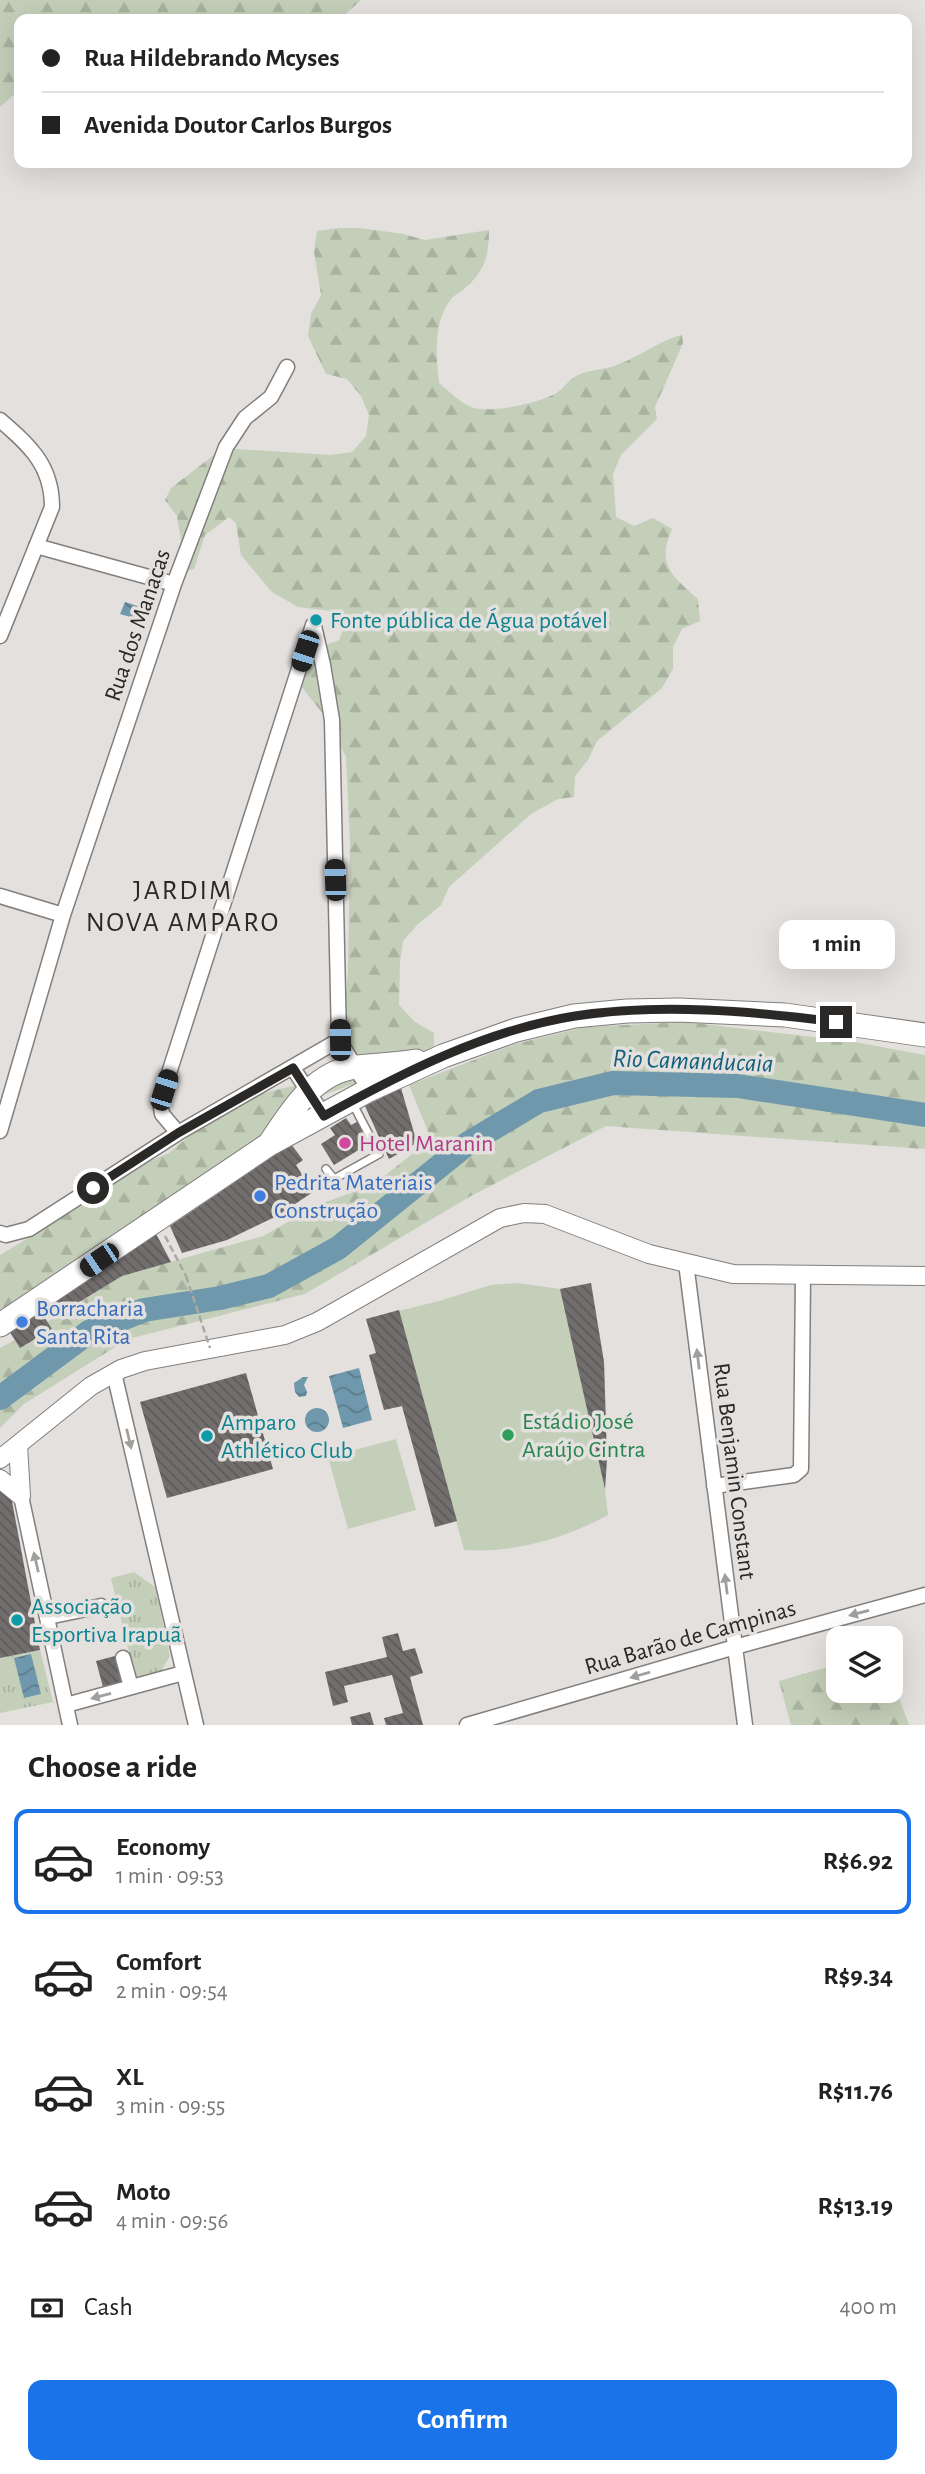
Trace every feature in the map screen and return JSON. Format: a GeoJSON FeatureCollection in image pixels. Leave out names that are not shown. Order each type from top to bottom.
{"type":"FeatureCollection","features":[{"type":"Feature","properties":{"kind":"main road"},"geometry":{"type":"LineString","coordinates":[[0,1325],[268,1145],[443,1056],[516,1030],[574,1016],[627,1011],[702,1010],[785,1015],[925,1035]]}},
{"type":"Feature","properties":{"kind":"main road"},"geometry":{"type":"LineString","coordinates":[[268,1145],[288,1114],[333,1073],[356,1067],[443,1056]]}},
{"type":"Feature","properties":{"kind":"street","name":"Rua dos Manacas"},"geometry":{"type":"LineString","coordinates":[[0,1131],[63,915],[174,584],[226,447],[245,418],[271,397],[287,367]]}},
{"type":"Feature","properties":{"kind":"street"},"geometry":{"type":"LineString","coordinates":[[0,420],[27,443],[44,468],[52,488],[52,507],[0,636]]}},
{"type":"Feature","properties":{"kind":"street"},"geometry":{"type":"LineString","coordinates":[[36,545],[174,584]]}},
{"type":"Feature","properties":{"kind":"street"},"geometry":{"type":"LineString","coordinates":[[178,1133],[162,1114],[160,1101],[313,625],[323,665],[331,720],[340,1040],[356,1067],[360,1096]]}},
{"type":"Feature","properties":{"kind":"street"},"geometry":{"type":"LineString","coordinates":[[0,896],[63,915]]}},
{"type":"Feature","properties":{"kind":"street"},"geometry":{"type":"LineString","coordinates":[[0,1233],[6,1235],[29,1229],[178,1133],[340,1040]]}},
{"type":"Feature","properties":{"kind":"street"},"geometry":{"type":"LineString","coordinates":[[293,1068],[324,1116]]}},
{"type":"Feature","properties":{"kind":"street"},"geometry":{"type":"LineString","coordinates":[[0,1459],[91,1386],[114,1373],[145,1361],[285,1335],[317,1322],[500,1218],[524,1213],[545,1214],[649,1254],[733,1274],[925,1276]]}},
{"type":"Feature","properties":{"kind":"street","name":"Rua Benjamin Constant"},"geometry":{"type":"LineString","coordinates":[[686,1263],[745,1725]]}},
{"type":"Feature","properties":{"kind":"street"},"geometry":{"type":"LineString","coordinates":[[714,1486],[794,1475],[801,1469],[803,1275]]}},
{"type":"Feature","properties":{"kind":"street"},"geometry":{"type":"LineString","coordinates":[[114,1373],[196,1725]]}},
{"type":"Feature","properties":{"kind":"street"},"geometry":{"type":"LineString","coordinates":[[18,1445],[21,1496],[70,1725]]}},
{"type":"Feature","properties":{"kind":"street"},"geometry":{"type":"LineString","coordinates":[[0,1479],[21,1496]]}},
{"type":"Feature","properties":{"kind":"street","name":"Rua Barão de Campinas"},"geometry":{"type":"LineString","coordinates":[[467,1725],[925,1595]]}},
{"type":"Feature","properties":{"kind":"street"},"geometry":{"type":"LineString","coordinates":[[48,1617],[101,1606]]}},
{"type":"Feature","properties":{"kind":"street"},"geometry":{"type":"LineString","coordinates":[[123,1658],[131,1687]]}},
{"type":"Feature","properties":{"kind":"street"},"geometry":{"type":"LineString","coordinates":[[66,1705],[183,1673]]}},
{"type":"Feature","properties":{"kind":"lane"},"geometry":{"type":"LineString","coordinates":[[326,1169],[334,1179],[379,1154],[360,1096]]}},
{"type":"Feature","properties":{"kind":"path"},"geometry":{"type":"LineString","coordinates":[[157,1220],[186,1276],[210,1348]]}},
{"type":"Feature","properties":{"kind":"path"},"geometry":{"type":"LineString","coordinates":[[206,1339],[218,1337]]}},
{"type":"Feature","properties":{"kind":"green space"},"geometry":{"type":"Polygon","coordinates":[[[0,0],[361,0],[346,14],[14,14],[14,94],[0,107],[0,0]]]}},
{"type":"Feature","properties":{"kind":"green space"},"geometry":{"type":"Polygon","coordinates":[[[339,228],[403,234],[425,240],[489,230],[487,255],[481,269],[472,282],[452,298],[446,307],[437,339],[439,383],[474,408],[504,408],[540,400],[558,392],[578,375],[614,366],[682,335],[683,343],[655,407],[657,419],[621,455],[613,474],[616,517],[634,526],[653,518],[672,529],[667,541],[666,560],[674,576],[698,599],[700,621],[682,629],[673,647],[673,669],[662,688],[597,741],[588,760],[575,776],[574,797],[558,799],[531,814],[449,887],[441,905],[403,941],[399,1005],[415,1022],[434,1033],[434,1046],[406,1065],[323,1095],[271,1141],[0,1315],[0,1255],[81,1206],[123,1172],[169,1153],[195,1131],[251,1096],[314,1081],[344,1054],[347,1032],[339,1005],[346,994],[348,972],[350,843],[346,757],[327,719],[301,686],[296,648],[310,651],[339,640],[345,624],[339,612],[298,607],[272,592],[241,555],[236,523],[229,517],[205,535],[194,569],[186,571],[177,516],[165,500],[171,488],[223,448],[331,455],[352,452],[366,436],[369,415],[361,396],[347,379],[326,374],[308,336],[311,314],[321,295],[314,252],[317,231],[339,228]]]}},
{"type":"Feature","properties":{"kind":"green space"},"geometry":{"type":"Polygon","coordinates":[[[686,1022],[855,1042],[925,1055],[925,1149],[606,1126],[471,1196],[305,1294],[128,1339],[24,1404],[0,1428],[0,1348],[123,1275],[263,1236],[320,1204],[373,1185],[431,1139],[409,1085],[515,1044],[585,1027],[686,1022]]]}},
{"type":"Feature","properties":{"kind":"green space","name":"Estádio José Araújo Cintra"},"geometry":{"type":"Polygon","coordinates":[[[517,1283],[560,1289],[591,1283],[604,1362],[607,1459],[605,1491],[608,1515],[574,1531],[538,1543],[502,1549],[464,1550],[456,1521],[435,1527],[402,1406],[384,1410],[369,1355],[376,1353],[366,1319],[491,1285],[517,1283]]]}},
{"type":"Feature","properties":{"kind":"green space"},"geometry":{"type":"Polygon","coordinates":[[[396,1439],[416,1510],[348,1529],[328,1457],[396,1439]]]}},
{"type":"Feature","properties":{"kind":"green space"},"geometry":{"type":"Polygon","coordinates":[[[134,1572],[155,1587],[170,1656],[161,1671],[135,1677],[111,1578],[134,1572]]]}},
{"type":"Feature","properties":{"kind":"green space"},"geometry":{"type":"Polygon","coordinates":[[[40,1650],[53,1702],[0,1713],[0,1658],[40,1650]]]}},
{"type":"Feature","properties":{"kind":"green space"},"geometry":{"type":"Polygon","coordinates":[[[826,1667],[826,1703],[901,1703],[909,1725],[791,1725],[779,1681],[826,1667]]]}},
{"type":"Feature","properties":{"kind":"water"},"geometry":{"type":"Polygon","coordinates":[[[125,602],[147,609],[144,621],[120,614],[125,602]]]}},
{"type":"Feature","properties":{"kind":"water"},"geometry":{"type":"Polygon","coordinates":[[[359,1368],[372,1420],[343,1428],[329,1376],[359,1368]]]}},
{"type":"Feature","properties":{"kind":"water"},"geometry":{"type":"Polygon","coordinates":[[[308,1377],[304,1385],[307,1392],[306,1396],[299,1397],[294,1383],[308,1377]]]}},
{"type":"Feature","properties":{"kind":"water"},"geometry":{"type":"Polygon","coordinates":[[[317,1408],[326,1411],[329,1420],[326,1429],[317,1432],[308,1429],[305,1420],[308,1411],[317,1408]]]}},
{"type":"Feature","properties":{"kind":"water"},"geometry":{"type":"Polygon","coordinates":[[[31,1654],[41,1694],[24,1698],[14,1658],[31,1654]]]}},
{"type":"Feature","properties":{"kind":"building"},"geometry":{"type":"Polygon","coordinates":[[[401,1088],[417,1143],[389,1159],[365,1106],[401,1088]]]}},
{"type":"Feature","properties":{"kind":"building","name":"Hotel Maranin"},"geometry":{"type":"Polygon","coordinates":[[[346,1118],[351,1125],[357,1122],[370,1143],[334,1165],[321,1144],[335,1135],[330,1128],[346,1118]]]}},
{"type":"Feature","properties":{"kind":"building","name":"Pedrita Materiais Construção"},"geometry":{"type":"Polygon","coordinates":[[[291,1144],[303,1160],[296,1165],[313,1192],[277,1216],[227,1240],[182,1253],[170,1226],[291,1144]]]}},
{"type":"Feature","properties":{"kind":"building"},"geometry":{"type":"Polygon","coordinates":[[[154,1230],[171,1262],[122,1276],[58,1315],[50,1300],[154,1230]]]}},
{"type":"Feature","properties":{"kind":"building"},"geometry":{"type":"Polygon","coordinates":[[[591,1283],[604,1362],[607,1459],[605,1489],[560,1289],[591,1283]]]}},
{"type":"Feature","properties":{"kind":"building"},"geometry":{"type":"Polygon","coordinates":[[[38,1307],[52,1329],[20,1348],[6,1326],[38,1307]]]}},
{"type":"Feature","properties":{"kind":"building"},"geometry":{"type":"Polygon","coordinates":[[[399,1310],[457,1521],[435,1527],[402,1406],[384,1410],[369,1355],[376,1353],[366,1319],[399,1310]]]}},
{"type":"Feature","properties":{"kind":"building","name":"Amparo Athlético Club"},"geometry":{"type":"Polygon","coordinates":[[[246,1373],[273,1469],[167,1498],[140,1402],[246,1373]]]}},
{"type":"Feature","properties":{"kind":"building"},"geometry":{"type":"Polygon","coordinates":[[[0,1490],[11,1496],[40,1650],[0,1658],[0,1490]]]}},
{"type":"Feature","properties":{"kind":"building"},"geometry":{"type":"Polygon","coordinates":[[[398,1633],[403,1651],[415,1648],[423,1673],[410,1677],[423,1725],[386,1725],[384,1718],[403,1713],[392,1675],[344,1686],[348,1702],[333,1706],[325,1672],[387,1657],[382,1637],[398,1633]]]}},
{"type":"Feature","properties":{"kind":"building"},"geometry":{"type":"Polygon","coordinates":[[[115,1656],[122,1682],[103,1687],[96,1661],[115,1656]]]}},
{"type":"Feature","properties":{"kind":"building"},"geometry":{"type":"Polygon","coordinates":[[[370,1712],[374,1725],[352,1725],[350,1717],[370,1712]]]}},
{"type":"Feature","properties":{"kind":"waterway","name":"Rio Camanducaia"},"geometry":{"type":"LineString","coordinates":[[0,1398],[89,1332],[144,1310],[220,1298],[269,1286],[338,1248],[467,1144],[539,1101],[613,1083],[738,1086],[925,1115]]}},
{"type":"Feature","properties":{"kind":"place","name":"Fonte pública de Água potável"},"geometry":{"type":"Point","coordinates":[316,620]}},
{"type":"Feature","properties":{"kind":"place","name":"Hotel Maranin"},"geometry":{"type":"Point","coordinates":[345,1143]}},
{"type":"Feature","properties":{"kind":"place","name":"Pedrita Materiais Construção"},"geometry":{"type":"Point","coordinates":[260,1196]}},
{"type":"Feature","properties":{"kind":"place","name":"Borracharia Santa Rita"},"geometry":{"type":"Point","coordinates":[22,1322]}},
{"type":"Feature","properties":{"kind":"place","name":"Estádio José Araújo Cintra"},"geometry":{"type":"Point","coordinates":[508,1435]}},
{"type":"Feature","properties":{"kind":"place","name":"Amparo Athlético Club"},"geometry":{"type":"Point","coordinates":[207,1436]}},
{"type":"Feature","properties":{"kind":"place","name":"Associação Esportiva Irapuã"},"geometry":{"type":"Point","coordinates":[17,1620]}},
{"type":"Feature","properties":{"kind":"district","name":"JARDIM NOVA AMPARO"},"geometry":{"type":"Point","coordinates":[183,905]}},
{"type":"Feature","properties":{"kind":"route"},"geometry":{"type":"LineString","coordinates":[[93,1188],[178,1133],[293,1068],[313,1103],[324,1116],[369,1090],[443,1056],[516,1030],[574,1016],[627,1011],[737,1011],[836,1022]]}}]}
